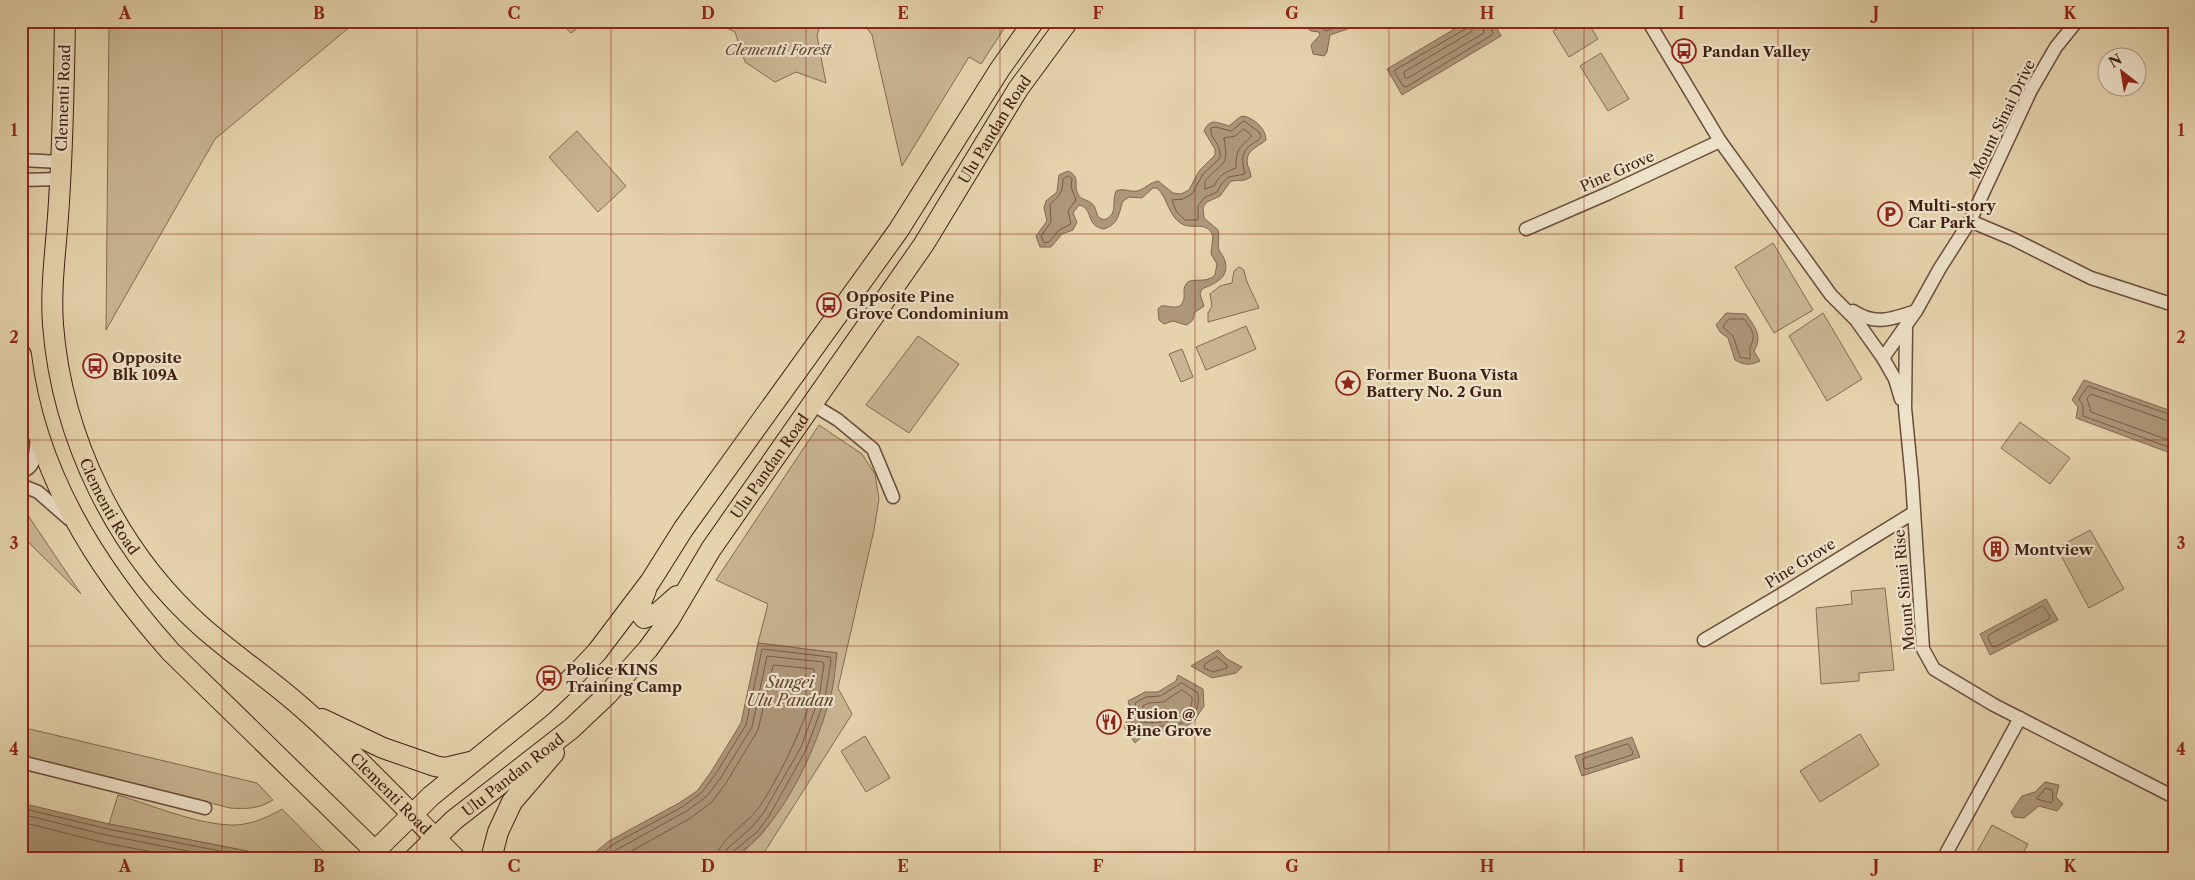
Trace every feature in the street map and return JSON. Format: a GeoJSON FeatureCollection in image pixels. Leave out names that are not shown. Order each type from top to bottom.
{"type":"FeatureCollection","features":[{"type":"Feature","properties":{"kind":"main road","name":"Clementi Road"},"geometry":{"type":"LineString","coordinates":[[65,21],[61,170],[52,277],[53,324],[58,364],[70,418],[90,471],[120,529],[144,564],[171,597],[203,627],[307,712],[456,859]]}},
{"type":"Feature","properties":{"kind":"main road","name":"Ulu Pandan Road"},"geometry":{"type":"LineString","coordinates":[[379,855],[412,815],[431,796],[542,706],[597,652],[650,582],[684,528],[898,231],[1000,69],[1034,21]]}},
{"type":"Feature","properties":{"kind":"main road","name":"Ulu Pandan Road"},"geometry":{"type":"LineString","coordinates":[[414,859],[458,816],[571,729],[607,695],[648,649],[670,620],[711,549],[924,244],[1018,89],[1068,21]]}},
{"type":"Feature","properties":{"kind":"main road"},"geometry":{"type":"LineString","coordinates":[[21,355],[24,380],[57,486],[78,527],[141,619],[171,652],[379,855]]}},
{"type":"Feature","properties":{"kind":"main road"},"geometry":{"type":"LineString","coordinates":[[650,582],[640,601],[638,610],[644,618],[659,612],[695,577]]}},
{"type":"Feature","properties":{"kind":"main road"},"geometry":{"type":"LineString","coordinates":[[307,712],[383,748],[435,766],[453,767],[476,760]]}},
{"type":"Feature","properties":{"kind":"main road"},"geometry":{"type":"LineString","coordinates":[[491,859],[498,832],[512,802],[525,784],[545,765],[571,729]]}},
{"type":"Feature","properties":{"kind":"street"},"geometry":{"type":"LineString","coordinates":[[1648,21],[1720,141],[1831,295],[1856,320],[1883,358],[1895,379],[1905,408]]}},
{"type":"Feature","properties":{"kind":"street","name":"Mount Sinai Drive"},"geometry":{"type":"LineString","coordinates":[[1883,358],[1906,327],[1970,221],[2031,90],[2056,47],[2078,21]]}},
{"type":"Feature","properties":{"kind":"street","name":"Pine Grove"},"geometry":{"type":"LineString","coordinates":[[1526,229],[1610,193],[1720,141]]}},
{"type":"Feature","properties":{"kind":"street"},"geometry":{"type":"LineString","coordinates":[[21,160],[61,170]]}},
{"type":"Feature","properties":{"kind":"street"},"geometry":{"type":"LineString","coordinates":[[21,180],[61,170]]}},
{"type":"Feature","properties":{"kind":"street"},"geometry":{"type":"LineString","coordinates":[[1970,221],[2013,239],[2091,278],[2174,305]]}},
{"type":"Feature","properties":{"kind":"street"},"geometry":{"type":"LineString","coordinates":[[1831,295],[1864,318],[1892,319],[1916,311]]}},
{"type":"Feature","properties":{"kind":"street"},"geometry":{"type":"LineString","coordinates":[[1905,408],[1906,327]]}},
{"type":"Feature","properties":{"kind":"street"},"geometry":{"type":"LineString","coordinates":[[812,404],[838,420],[873,449],[893,497]]}},
{"type":"Feature","properties":{"kind":"street","name":"Mount Sinai Rise"},"geometry":{"type":"LineString","coordinates":[[1905,408],[1912,480],[1923,649],[1931,666],[1994,704],[2174,797]]}},
{"type":"Feature","properties":{"kind":"street"},"geometry":{"type":"LineString","coordinates":[[21,472],[31,467],[35,459],[38,428]]}},
{"type":"Feature","properties":{"kind":"street"},"geometry":{"type":"LineString","coordinates":[[21,485],[38,492],[54,504],[78,527]]}},
{"type":"Feature","properties":{"kind":"street","name":"Pine Grove"},"geometry":{"type":"LineString","coordinates":[[1704,640],[1913,513]]}},
{"type":"Feature","properties":{"kind":"street"},"geometry":{"type":"LineString","coordinates":[[1943,859],[2020,718]]}},
{"type":"Feature","properties":{"kind":"street"},"geometry":{"type":"LineString","coordinates":[[21,762],[204,808]]}},
{"type":"Feature","properties":{"kind":"green space"},"geometry":{"type":"Polygon","coordinates":[[[109,21],[357,21],[215,139],[106,330],[109,21]]]}},
{"type":"Feature","properties":{"kind":"green space"},"geometry":{"type":"Polygon","coordinates":[[[559,21],[587,21],[571,33],[559,21]]]}},
{"type":"Feature","properties":{"kind":"green space","name":"Clementi Forest"},"geometry":{"type":"Polygon","coordinates":[[[713,21],[821,21],[817,36],[826,83],[796,72],[775,82],[745,62],[735,32],[713,21]]]}},
{"type":"Feature","properties":{"kind":"green space"},"geometry":{"type":"Polygon","coordinates":[[[862,21],[1009,21],[981,64],[969,57],[902,166],[872,35],[862,21]]]}},
{"type":"Feature","properties":{"kind":"green space"},"geometry":{"type":"Polygon","coordinates":[[[1570,21],[1587,21],[1598,39],[1569,57],[1553,31],[1570,21]]]}},
{"type":"Feature","properties":{"kind":"green space"},"geometry":{"type":"Polygon","coordinates":[[[1601,53],[1629,99],[1608,111],[1580,66],[1601,53]]]}},
{"type":"Feature","properties":{"kind":"green space"},"geometry":{"type":"Polygon","coordinates":[[[577,131],[626,186],[598,212],[549,157],[577,131]]]}},
{"type":"Feature","properties":{"kind":"green space"},"geometry":{"type":"Polygon","coordinates":[[[1773,243],[1813,310],[1774,333],[1735,267],[1773,243]]]}},
{"type":"Feature","properties":{"kind":"green space"},"geometry":{"type":"Polygon","coordinates":[[[1239,267],[1244,270],[1248,285],[1259,308],[1208,322],[1208,313],[1212,306],[1210,294],[1220,286],[1232,283],[1234,271],[1239,267]]]}},
{"type":"Feature","properties":{"kind":"green space"},"geometry":{"type":"Polygon","coordinates":[[[1823,313],[1862,379],[1827,401],[1789,336],[1823,313]]]}},
{"type":"Feature","properties":{"kind":"green space"},"geometry":{"type":"Polygon","coordinates":[[[1246,326],[1256,349],[1206,370],[1196,347],[1246,326]]]}},
{"type":"Feature","properties":{"kind":"green space"},"geometry":{"type":"Polygon","coordinates":[[[918,336],[959,364],[909,433],[866,405],[918,336]]]}},
{"type":"Feature","properties":{"kind":"green space"},"geometry":{"type":"Polygon","coordinates":[[[1182,349],[1193,377],[1181,382],[1169,354],[1182,349]]]}},
{"type":"Feature","properties":{"kind":"green space"},"geometry":{"type":"Polygon","coordinates":[[[2020,422],[2070,458],[2050,484],[2001,448],[2020,422]]]}},
{"type":"Feature","properties":{"kind":"green space"},"geometry":{"type":"Polygon","coordinates":[[[819,425],[862,454],[875,474],[879,499],[874,530],[838,688],[852,714],[760,859],[731,859],[743,852],[761,835],[773,819],[811,752],[837,653],[758,643],[768,604],[716,580],[819,425]]]}},
{"type":"Feature","properties":{"kind":"green space"},"geometry":{"type":"Polygon","coordinates":[[[21,505],[81,594],[21,535],[21,505]]]}},
{"type":"Feature","properties":{"kind":"green space"},"geometry":{"type":"Polygon","coordinates":[[[2090,530],[2124,589],[2089,608],[2057,548],[2090,530]]]}},
{"type":"Feature","properties":{"kind":"green space"},"geometry":{"type":"Polygon","coordinates":[[[1885,588],[1894,670],[1859,673],[1859,681],[1821,684],[1816,608],[1852,604],[1851,591],[1885,588]]]}},
{"type":"Feature","properties":{"kind":"green space"},"geometry":{"type":"Polygon","coordinates":[[[21,727],[257,783],[273,800],[252,808],[230,808],[28,757],[21,754],[21,727]]]}},
{"type":"Feature","properties":{"kind":"green space"},"geometry":{"type":"Polygon","coordinates":[[[1860,734],[1879,765],[1820,802],[1800,771],[1860,734]]]}},
{"type":"Feature","properties":{"kind":"green space"},"geometry":{"type":"Polygon","coordinates":[[[865,736],[890,778],[866,792],[841,751],[865,736]]]}},
{"type":"Feature","properties":{"kind":"green space"},"geometry":{"type":"Polygon","coordinates":[[[118,795],[188,818],[216,824],[244,824],[257,821],[282,809],[331,859],[288,859],[109,824],[118,795]]]}},
{"type":"Feature","properties":{"kind":"green space"},"geometry":{"type":"Polygon","coordinates":[[[1992,825],[2028,844],[2020,859],[1973,859],[1992,825]]]}},
{"type":"Feature","properties":{"kind":"water"},"geometry":{"type":"Polygon","coordinates":[[[1308,21],[1334,21],[1338,23],[1341,21],[1360,21],[1356,26],[1330,35],[1327,52],[1324,56],[1313,54],[1311,45],[1320,35],[1319,32],[1311,31],[1307,28],[1308,21]]]}},
{"type":"Feature","properties":{"kind":"water"},"geometry":{"type":"Polygon","coordinates":[[[1468,21],[1493,21],[1501,36],[1402,95],[1387,69],[1468,21]]]}},
{"type":"Feature","properties":{"kind":"water"},"geometry":{"type":"Polygon","coordinates":[[[1244,116],[1252,119],[1259,125],[1266,136],[1266,140],[1249,154],[1247,163],[1251,177],[1245,180],[1231,181],[1220,196],[1207,202],[1203,207],[1204,218],[1218,230],[1218,248],[1225,260],[1226,267],[1220,280],[1202,289],[1200,294],[1204,306],[1194,313],[1190,323],[1186,325],[1173,321],[1164,324],[1159,320],[1158,309],[1161,306],[1180,306],[1184,300],[1185,287],[1188,282],[1207,280],[1215,275],[1217,264],[1211,254],[1213,236],[1207,228],[1186,226],[1177,221],[1157,188],[1153,188],[1142,198],[1129,197],[1123,201],[1116,221],[1104,229],[1094,224],[1087,210],[1079,205],[1073,213],[1077,222],[1073,230],[1062,234],[1051,247],[1040,247],[1036,236],[1047,221],[1044,208],[1046,201],[1057,192],[1059,175],[1068,171],[1072,173],[1076,178],[1079,196],[1090,202],[1098,217],[1104,220],[1112,215],[1116,191],[1137,191],[1158,181],[1173,193],[1181,194],[1189,190],[1199,171],[1215,155],[1215,149],[1204,131],[1206,127],[1212,122],[1229,126],[1244,116]]]}},
{"type":"Feature","properties":{"kind":"water"},"geometry":{"type":"Polygon","coordinates":[[[1726,313],[1746,314],[1757,332],[1758,341],[1754,351],[1760,361],[1747,364],[1735,360],[1728,338],[1720,332],[1716,325],[1726,313]]]}},
{"type":"Feature","properties":{"kind":"water"},"geometry":{"type":"Polygon","coordinates":[[[2084,380],[2174,412],[2173,454],[2076,418],[2078,407],[2072,400],[2084,380]]]}},
{"type":"Feature","properties":{"kind":"water"},"geometry":{"type":"Polygon","coordinates":[[[2046,599],[2058,620],[1990,655],[1980,634],[2046,599]]]}},
{"type":"Feature","properties":{"kind":"water","name":"Sungei Ulu Pandan"},"geometry":{"type":"Polygon","coordinates":[[[758,643],[837,653],[831,696],[814,745],[793,789],[765,829],[749,846],[731,859],[587,859],[609,841],[679,803],[697,791],[741,723],[758,643]]]}},
{"type":"Feature","properties":{"kind":"water"},"geometry":{"type":"Polygon","coordinates":[[[1218,650],[1227,659],[1242,667],[1236,673],[1212,678],[1191,666],[1218,650]]]}},
{"type":"Feature","properties":{"kind":"water"},"geometry":{"type":"Polygon","coordinates":[[[1178,675],[1203,689],[1204,706],[1194,721],[1183,729],[1146,733],[1135,743],[1124,727],[1131,711],[1128,701],[1145,692],[1158,692],[1176,681],[1178,675]]]}},
{"type":"Feature","properties":{"kind":"water"},"geometry":{"type":"Polygon","coordinates":[[[1632,737],[1640,757],[1582,776],[1575,756],[1632,737]]]}},
{"type":"Feature","properties":{"kind":"water"},"geometry":{"type":"Polygon","coordinates":[[[2045,782],[2059,785],[2056,797],[2063,804],[2057,811],[2039,806],[2024,818],[2014,817],[2011,812],[2022,796],[2035,792],[2045,782]]]}},
{"type":"Feature","properties":{"kind":"water"},"geometry":{"type":"Polygon","coordinates":[[[21,803],[109,824],[288,859],[21,859],[21,803]]]}},
{"type":"Feature","properties":{"kind":"place","name":"Pandan Valley"},"geometry":{"type":"Point","coordinates":[1684,51]}},
{"type":"Feature","properties":{"kind":"place","name":"Multi-story Car Park"},"geometry":{"type":"Point","coordinates":[1890,214]}},
{"type":"Feature","properties":{"kind":"place","name":"Opposite Pine Grove Condominium"},"geometry":{"type":"Point","coordinates":[829,305]}},
{"type":"Feature","properties":{"kind":"place","name":"Opposite Blk 109A"},"geometry":{"type":"Point","coordinates":[95,366]}},
{"type":"Feature","properties":{"kind":"place","name":"Former Buona Vista Battery No. 2 Gun"},"geometry":{"type":"Point","coordinates":[1348,383]}},
{"type":"Feature","properties":{"kind":"place","name":"Montview"},"geometry":{"type":"Point","coordinates":[1996,549]}},
{"type":"Feature","properties":{"kind":"place","name":"Police KINS Training Camp"},"geometry":{"type":"Point","coordinates":[549,678]}},
{"type":"Feature","properties":{"kind":"place","name":"Fusion @ Pine Grove"},"geometry":{"type":"Point","coordinates":[1109,722]}}]}
